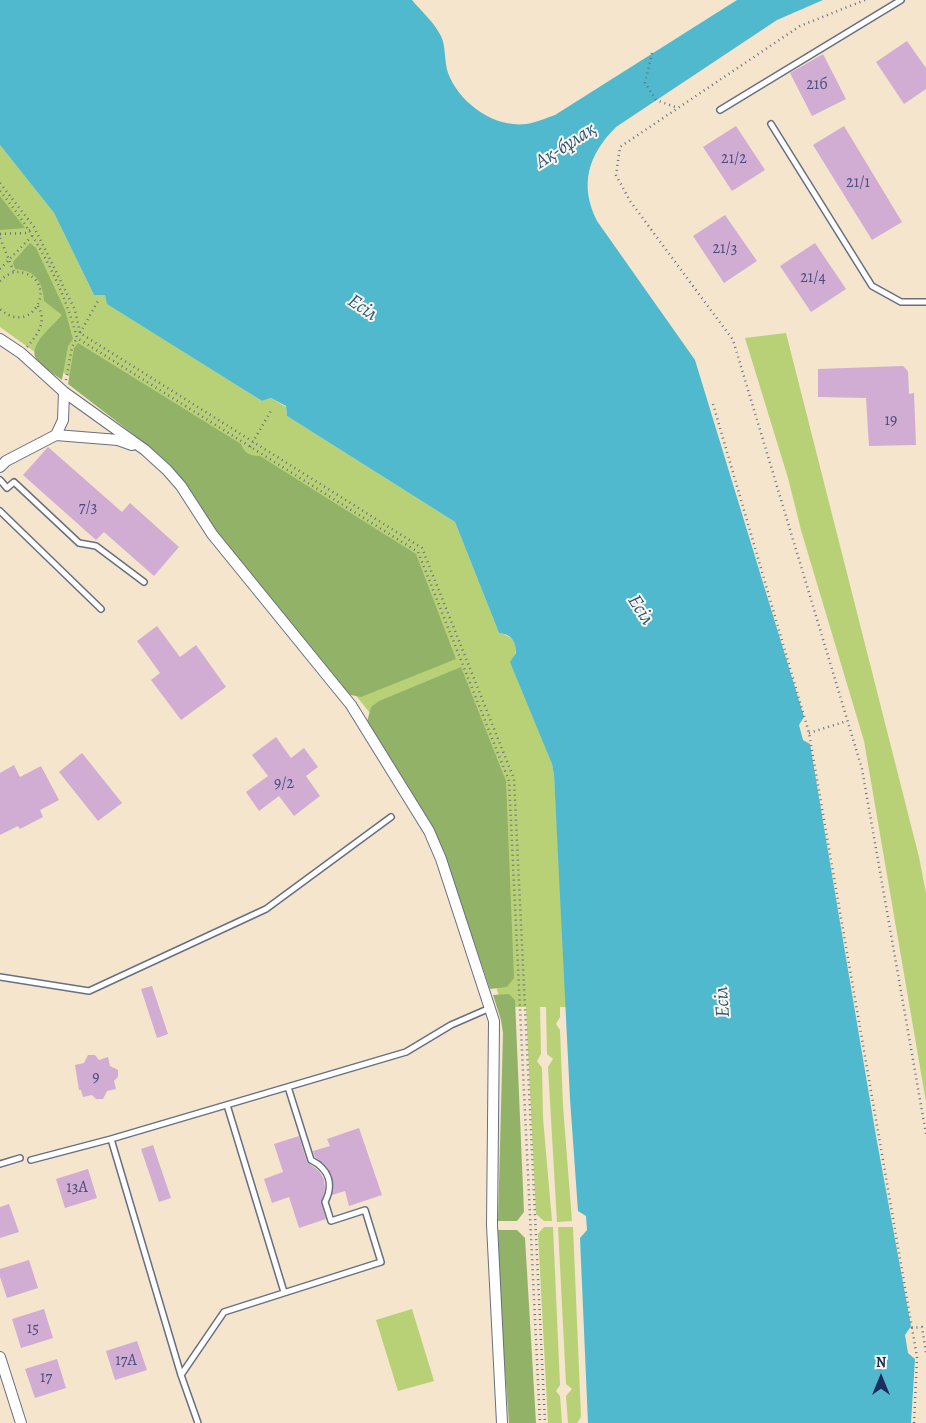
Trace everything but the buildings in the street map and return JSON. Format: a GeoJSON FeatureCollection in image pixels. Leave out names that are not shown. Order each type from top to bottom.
{"type":"FeatureCollection","features":[{"type":"Feature","properties":{"kind":"street"},"geometry":{"type":"LineString","coordinates":[[0,339],[21,353],[64,392],[145,450],[181,486],[212,534],[351,705],[412,800],[429,831],[441,860],[491,1008],[495,1035],[492,1225],[502,1423]]}},
{"type":"Feature","properties":{"kind":"street"},"geometry":{"type":"LineString","coordinates":[[56,435],[63,420],[64,392]]}},
{"type":"Feature","properties":{"kind":"street"},"geometry":{"type":"LineString","coordinates":[[0,466],[56,435],[118,440],[145,450]]}},
{"type":"Feature","properties":{"kind":"street"},"geometry":{"type":"LineString","coordinates":[[0,1357],[21,1423]]}},
{"type":"Feature","properties":{"kind":"lane"},"geometry":{"type":"LineString","coordinates":[[720,110],[901,0]]}},
{"type":"Feature","properties":{"kind":"lane"},"geometry":{"type":"LineString","coordinates":[[771,124],[872,286],[901,302],[926,302]]}},
{"type":"Feature","properties":{"kind":"lane"},"geometry":{"type":"LineString","coordinates":[[0,481],[7,488],[14,482],[79,543],[96,546],[144,582]]}},
{"type":"Feature","properties":{"kind":"lane"},"geometry":{"type":"LineString","coordinates":[[0,511],[101,609]]}},
{"type":"Feature","properties":{"kind":"lane"},"geometry":{"type":"LineString","coordinates":[[0,977],[89,991],[266,909],[391,818]]}},
{"type":"Feature","properties":{"kind":"lane"},"geometry":{"type":"LineString","coordinates":[[31,1160],[111,1139],[406,1052],[451,1025],[491,1008]]}},
{"type":"Feature","properties":{"kind":"lane"},"geometry":{"type":"LineString","coordinates":[[181,1375],[224,1312],[381,1262],[365,1210],[331,1221],[325,1202],[329,1194],[330,1182],[327,1172],[320,1164],[312,1160],[288,1087]]}},
{"type":"Feature","properties":{"kind":"lane"},"geometry":{"type":"LineString","coordinates":[[227,1105],[284,1292]]}},
{"type":"Feature","properties":{"kind":"lane"},"geometry":{"type":"LineString","coordinates":[[111,1139],[181,1375],[198,1423]]}},
{"type":"Feature","properties":{"kind":"lane"},"geometry":{"type":"LineString","coordinates":[[0,1164],[20,1158]]}},
{"type":"Feature","properties":{"kind":"path"},"geometry":{"type":"LineString","coordinates":[[865,0],[800,26],[620,147],[616,175],[630,201],[732,340],[862,769],[926,1134]]}},
{"type":"Feature","properties":{"kind":"path"},"geometry":{"type":"LineString","coordinates":[[652,53],[645,83],[656,100],[678,108]]}},
{"type":"Feature","properties":{"kind":"path"},"geometry":{"type":"LineString","coordinates":[[0,182],[34,226],[75,310],[80,333],[422,548],[514,779],[544,1423]]}},
{"type":"Feature","properties":{"kind":"path"},"geometry":{"type":"LineString","coordinates":[[14,272],[0,236],[26,233],[30,230]]}},
{"type":"Feature","properties":{"kind":"path"},"geometry":{"type":"LineString","coordinates":[[0,268],[33,235]]}},
{"type":"Feature","properties":{"kind":"path"},"geometry":{"type":"LineString","coordinates":[[0,281],[2,276],[14,272],[22,272],[35,280],[41,293],[38,306],[42,318],[41,326],[37,336],[21,353]]}},
{"type":"Feature","properties":{"kind":"path"},"geometry":{"type":"LineString","coordinates":[[64,392],[72,347],[98,301]]}},
{"type":"Feature","properties":{"kind":"path"},"geometry":{"type":"LineString","coordinates":[[0,309],[6,314],[20,318],[27,316],[38,306]]}},
{"type":"Feature","properties":{"kind":"path"},"geometry":{"type":"LineString","coordinates":[[713,404],[809,733],[917,1357],[914,1423]]}},
{"type":"Feature","properties":{"kind":"path"},"geometry":{"type":"LineString","coordinates":[[250,446],[272,410]]}},
{"type":"Feature","properties":{"kind":"path"},"geometry":{"type":"LineString","coordinates":[[809,733],[847,721]]}},
{"type":"Feature","properties":{"kind":"path"},"geometry":{"type":"LineString","coordinates":[[912,1328],[922,1327],[926,1353]]}},
{"type":"Feature","properties":{"kind":"green space"},"geometry":{"type":"Polygon","coordinates":[[[0,145],[54,213],[94,295],[105,295],[108,304],[262,401],[271,398],[286,407],[287,416],[455,522],[499,633],[508,636],[514,641],[516,653],[514,657],[552,764],[554,775],[567,1007],[560,1007],[560,1017],[556,1024],[560,1030],[563,1106],[572,1221],[557,1222],[548,1067],[553,1059],[547,1054],[546,1007],[540,1007],[541,1054],[537,1061],[542,1068],[543,1118],[552,1221],[544,1221],[536,1214],[526,1007],[502,1007],[476,917],[444,837],[386,733],[142,429],[0,327],[0,145]]]}},
{"type":"Feature","properties":{"kind":"green space"},"geometry":{"type":"Polygon","coordinates":[[[0,196],[25,228],[0,230],[0,196]]]}},
{"type":"Feature","properties":{"kind":"green space"},"geometry":{"type":"Polygon","coordinates":[[[30,243],[36,248],[65,310],[73,339],[68,346],[62,380],[37,360],[35,348],[42,336],[62,315],[44,301],[42,288],[37,278],[28,272],[15,269],[13,262],[30,243]]]}},
{"type":"Feature","properties":{"kind":"green space"},"geometry":{"type":"Polygon","coordinates":[[[786,333],[919,857],[926,893],[926,1102],[864,741],[801,530],[788,478],[745,338],[786,333]]]}},
{"type":"Feature","properties":{"kind":"green space"},"geometry":{"type":"Polygon","coordinates":[[[78,343],[241,444],[248,453],[260,456],[416,554],[456,659],[361,697],[346,694],[223,540],[172,467],[155,451],[68,384],[74,348],[78,343]]]}},
{"type":"Feature","properties":{"kind":"green space"},"geometry":{"type":"Polygon","coordinates":[[[461,667],[506,781],[514,978],[507,987],[490,989],[440,843],[408,786],[367,722],[371,707],[379,701],[461,667]]]}},
{"type":"Feature","properties":{"kind":"green space"},"geometry":{"type":"Polygon","coordinates":[[[509,994],[515,1000],[524,1212],[517,1221],[498,1221],[503,1033],[493,995],[509,994]]]}},
{"type":"Feature","properties":{"kind":"green space"},"geometry":{"type":"Polygon","coordinates":[[[544,1227],[553,1227],[560,1385],[556,1391],[560,1396],[562,1423],[548,1423],[538,1234],[544,1227]]]}},
{"type":"Feature","properties":{"kind":"green space"},"geometry":{"type":"Polygon","coordinates":[[[558,1227],[573,1227],[581,1417],[577,1423],[568,1423],[566,1396],[572,1389],[566,1384],[558,1227]]]}},
{"type":"Feature","properties":{"kind":"green space"},"geometry":{"type":"Polygon","coordinates":[[[498,1230],[517,1230],[525,1238],[536,1423],[509,1423],[501,1317],[498,1230]]]}},
{"type":"Feature","properties":{"kind":"green space"},"geometry":{"type":"Polygon","coordinates":[[[412,1309],[434,1381],[398,1391],[376,1320],[412,1309]]]}},
{"type":"Feature","properties":{"kind":"water"},"geometry":{"type":"Polygon","coordinates":[[[0,0],[412,0],[431,21],[441,36],[448,73],[460,94],[479,111],[501,122],[526,124],[555,115],[737,0],[823,0],[777,20],[616,127],[599,148],[593,160],[589,171],[588,195],[597,221],[695,360],[804,717],[799,725],[803,740],[810,744],[876,1136],[911,1326],[905,1335],[908,1353],[915,1359],[911,1423],[588,1423],[580,1238],[587,1230],[586,1216],[578,1211],[570,1099],[554,775],[552,764],[510,662],[516,653],[514,642],[507,635],[499,633],[455,522],[287,416],[286,406],[271,398],[262,401],[107,304],[105,295],[94,295],[54,213],[0,145],[0,0]]]}},
{"type":"Feature","properties":{"kind":"water label","name":"Ақ-бұлақ"},"geometry":{"type":"Point","coordinates":[566,146]}},
{"type":"Feature","properties":{"kind":"water label","name":"Есіл"},"geometry":{"type":"Point","coordinates":[362,308]}},
{"type":"Feature","properties":{"kind":"water label","name":"Есіл"},"geometry":{"type":"Point","coordinates":[640,610]}},
{"type":"Feature","properties":{"kind":"water label","name":"Есіл"},"geometry":{"type":"Point","coordinates":[723,1002]}}]}
